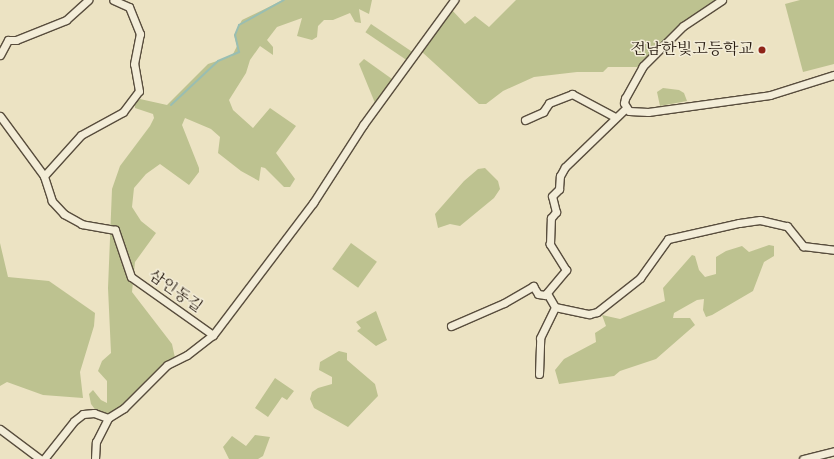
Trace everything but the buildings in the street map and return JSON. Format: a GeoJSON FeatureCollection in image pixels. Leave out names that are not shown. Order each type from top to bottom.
{"type":"FeatureCollection","features":[{"type":"Feature","properties":{"kind":"street"},"geometry":{"type":"LineString","coordinates":[[0,55],[8,40],[16,40],[66,20],[88,0]]}},
{"type":"Feature","properties":{"kind":"street"},"geometry":{"type":"LineString","coordinates":[[0,116],[44,176],[81,135],[122,112],[139,91],[134,64],[140,34],[128,3],[113,0]]}},
{"type":"Feature","properties":{"kind":"street"},"geometry":{"type":"LineString","coordinates":[[95,459],[96,442],[108,418],[124,408],[167,365],[187,355],[213,335],[313,203],[364,124],[454,0]]}},
{"type":"Feature","properties":{"kind":"street"},"geometry":{"type":"LineString","coordinates":[[626,108],[625,98],[630,85],[653,54],[683,26],[722,0]]}},
{"type":"Feature","properties":{"kind":"street"},"geometry":{"type":"LineString","coordinates":[[626,108],[633,112],[648,112],[763,96],[834,75]]}},
{"type":"Feature","properties":{"kind":"street"},"geometry":{"type":"LineString","coordinates":[[525,120],[543,112],[549,103],[572,94],[615,117]]}},
{"type":"Feature","properties":{"kind":"street"},"geometry":{"type":"LineString","coordinates":[[451,326],[504,303],[532,286],[538,294],[547,293],[566,270],[550,244],[551,218],[556,212],[552,196],[559,189],[562,172],[615,117],[626,108]]}},
{"type":"Feature","properties":{"kind":"street","name":"삼인동길"},"geometry":{"type":"LineString","coordinates":[[44,176],[52,200],[64,214],[82,224],[115,230],[131,278],[213,335]]}},
{"type":"Feature","properties":{"kind":"street"},"geometry":{"type":"LineString","coordinates":[[547,293],[555,307],[589,314],[597,312],[640,278],[668,239],[739,223],[760,220],[788,226],[803,246],[834,250]]}},
{"type":"Feature","properties":{"kind":"street"},"geometry":{"type":"LineString","coordinates":[[539,374],[540,338],[555,307]]}},
{"type":"Feature","properties":{"kind":"street"},"geometry":{"type":"LineString","coordinates":[[44,459],[74,421],[83,414],[94,413],[108,418]]}},
{"type":"Feature","properties":{"kind":"street"},"geometry":{"type":"LineString","coordinates":[[0,429],[40,459]]}},
{"type":"Feature","properties":{"kind":"street"},"geometry":{"type":"LineString","coordinates":[[803,459],[834,451]]}},
{"type":"Feature","properties":{"kind":"green space"},"geometry":{"type":"Polygon","coordinates":[[[283,0],[372,0],[369,14],[359,9],[361,23],[355,22],[350,13],[333,20],[324,20],[318,26],[317,37],[312,40],[297,36],[302,18],[277,27],[267,40],[273,47],[273,55],[260,46],[250,60],[246,73],[229,100],[233,110],[253,128],[270,108],[296,126],[276,153],[295,179],[290,187],[284,187],[265,168],[261,167],[259,181],[241,171],[218,153],[220,137],[211,129],[185,118],[182,125],[199,168],[199,172],[189,185],[160,164],[146,174],[134,188],[132,207],[141,221],[156,233],[135,262],[132,292],[172,344],[175,358],[122,406],[106,415],[97,412],[91,404],[89,394],[93,390],[101,400],[107,403],[107,381],[98,371],[102,361],[111,353],[108,288],[112,189],[120,166],[150,126],[154,118],[153,114],[135,108],[135,103],[140,99],[167,105],[208,64],[232,56],[237,46],[234,35],[242,20],[283,0]]]}},
{"type":"Feature","properties":{"kind":"green space"},"geometry":{"type":"Polygon","coordinates":[[[516,0],[719,0],[688,20],[654,49],[639,67],[608,67],[603,72],[577,72],[534,77],[503,91],[486,104],[479,104],[422,52],[451,9],[465,24],[475,16],[489,27],[516,0]]]}},
{"type":"Feature","properties":{"kind":"green space"},"geometry":{"type":"Polygon","coordinates":[[[800,0],[834,0],[834,64],[803,72],[785,4],[800,0]]]}},
{"type":"Feature","properties":{"kind":"green space"},"geometry":{"type":"Polygon","coordinates":[[[371,24],[412,52],[407,60],[365,32],[371,24]]]}},
{"type":"Feature","properties":{"kind":"green space"},"geometry":{"type":"Polygon","coordinates":[[[364,59],[392,79],[375,103],[359,64],[364,59]]]}},
{"type":"Feature","properties":{"kind":"green space"},"geometry":{"type":"Polygon","coordinates":[[[663,88],[679,90],[684,93],[687,101],[660,106],[657,92],[663,88]]]}},
{"type":"Feature","properties":{"kind":"green space"},"geometry":{"type":"Polygon","coordinates":[[[485,168],[498,181],[500,189],[494,198],[460,226],[450,224],[438,228],[435,214],[464,181],[478,169],[485,168]]]}},
{"type":"Feature","properties":{"kind":"green space"},"geometry":{"type":"Polygon","coordinates":[[[0,243],[8,277],[49,281],[95,313],[94,326],[80,372],[83,398],[43,395],[7,382],[0,386],[0,243]]]}},
{"type":"Feature","properties":{"kind":"green space"},"geometry":{"type":"Polygon","coordinates":[[[351,243],[377,262],[358,288],[332,269],[351,243]]]}},
{"type":"Feature","properties":{"kind":"green space"},"geometry":{"type":"Polygon","coordinates":[[[769,245],[774,246],[774,256],[764,262],[753,291],[706,317],[703,310],[704,299],[697,300],[674,313],[673,318],[690,318],[695,325],[656,359],[620,371],[614,376],[559,384],[555,370],[564,359],[596,342],[595,333],[606,326],[602,315],[620,319],[665,301],[663,288],[692,255],[695,256],[699,270],[705,277],[716,274],[716,257],[726,251],[742,246],[749,252],[769,245]]]}},
{"type":"Feature","properties":{"kind":"green space"},"geometry":{"type":"Polygon","coordinates":[[[376,311],[387,340],[376,346],[357,331],[361,328],[356,322],[376,311]]]}},
{"type":"Feature","properties":{"kind":"green space"},"geometry":{"type":"Polygon","coordinates":[[[339,351],[347,353],[347,360],[375,384],[378,396],[348,427],[314,408],[310,399],[312,392],[318,388],[332,384],[332,377],[319,370],[320,362],[339,351]]]}},
{"type":"Feature","properties":{"kind":"green space"},"geometry":{"type":"Polygon","coordinates":[[[275,378],[294,391],[287,400],[282,397],[268,417],[255,408],[275,378]]]}},
{"type":"Feature","properties":{"kind":"green space"},"geometry":{"type":"Polygon","coordinates":[[[255,435],[270,437],[263,456],[258,459],[229,459],[223,447],[232,436],[246,446],[255,435]]]}},
{"type":"Feature","properties":{"kind":"waterway"},"geometry":{"type":"LineString","coordinates":[[171,105],[218,61],[239,52],[235,35],[239,25],[284,0]]}},
{"type":"Feature","properties":{"kind":"place","name":"전남한빛고등학교"},"geometry":{"type":"Point","coordinates":[762,50]}}]}
